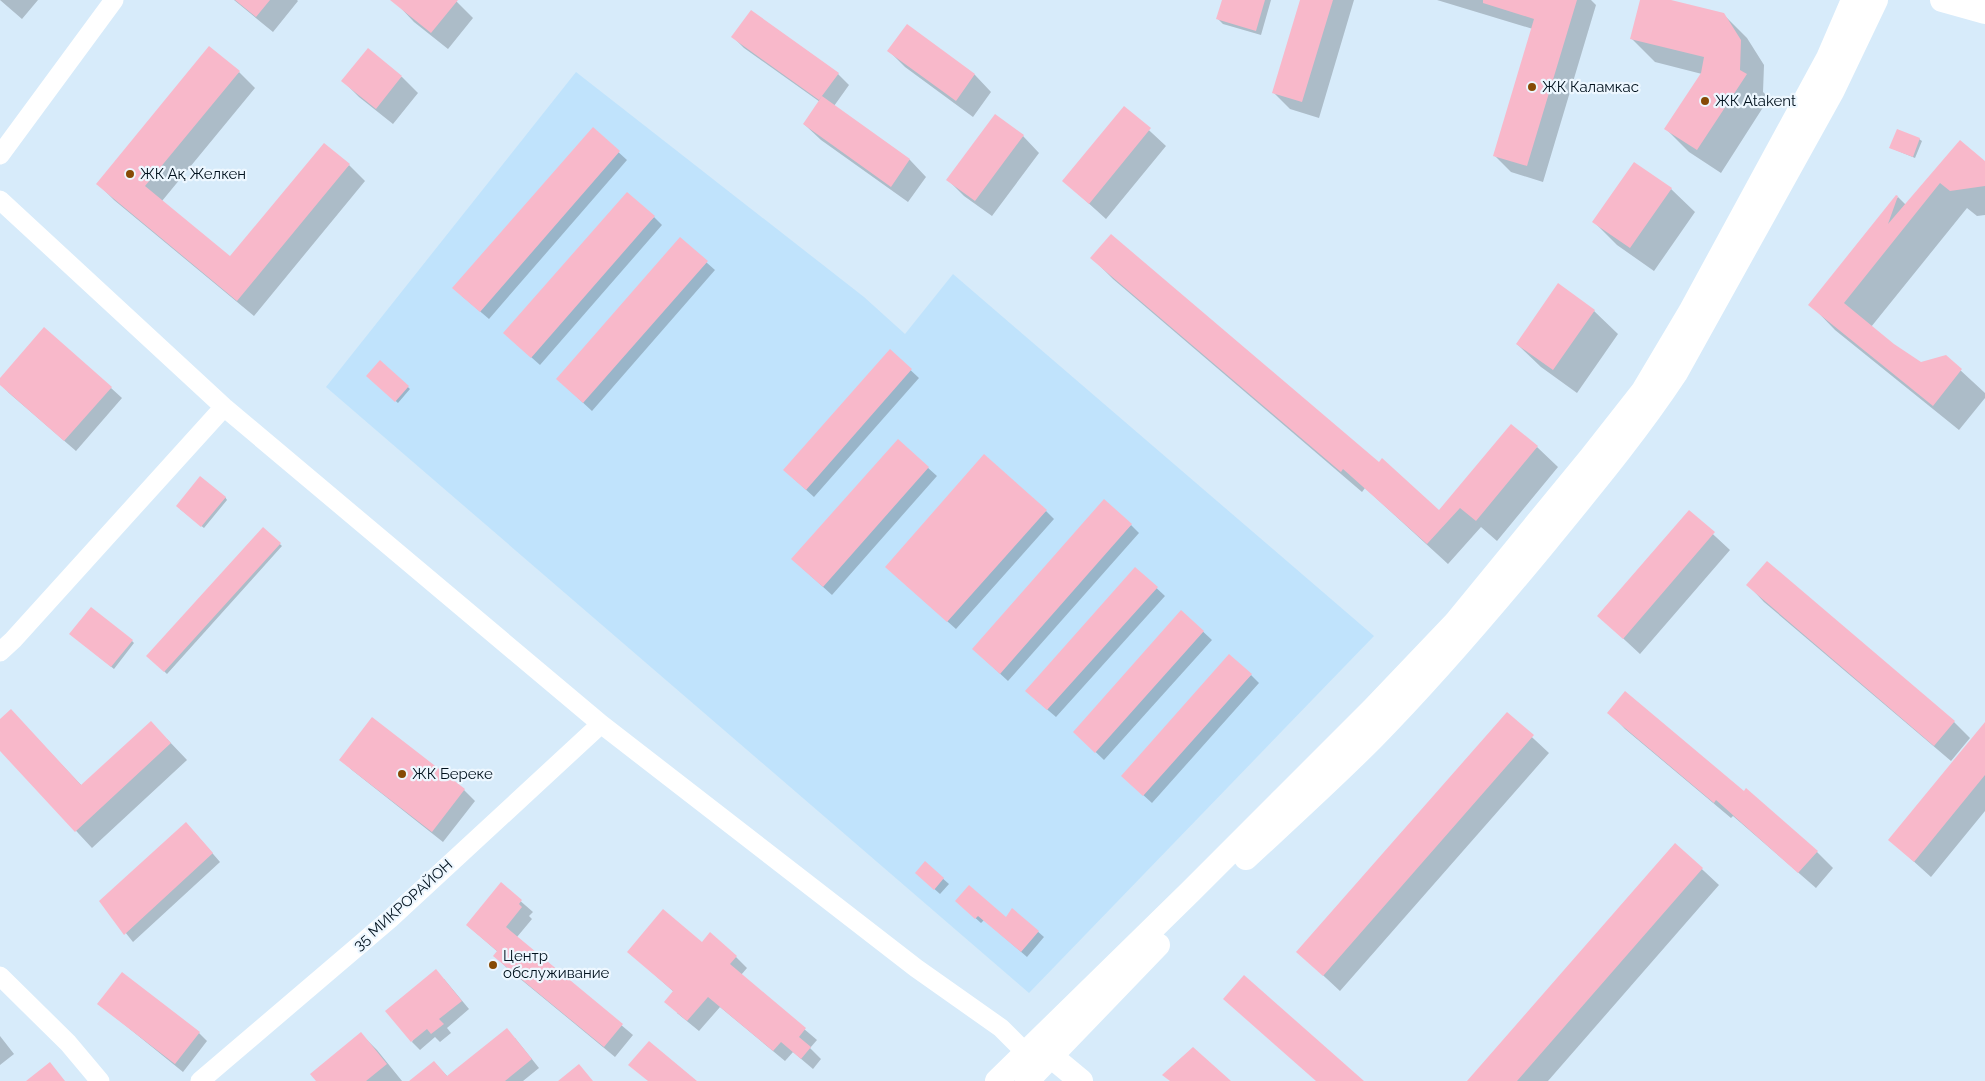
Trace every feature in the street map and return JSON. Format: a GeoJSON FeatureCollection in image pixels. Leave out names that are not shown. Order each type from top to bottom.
{"type":"FeatureCollection","features":[{"type":"Feature","properties":{"kind":"main road"},"geometry":{"type":"LineString","coordinates":[[1040,1064],[1260,821],[1455,623],[1642,391],[1690,312],[1828,58],[1853,0]]}},
{"type":"Feature","properties":{"kind":"main road"},"geometry":{"type":"LineString","coordinates":[[997,1081],[1040,1064],[1200,902],[1371,739],[1445,662],[1606,469],[1676,373],[1832,92],[1876,0]]}},
{"type":"Feature","properties":{"kind":"main road"},"geometry":{"type":"LineString","coordinates":[[1942,0],[1985,12]]}},
{"type":"Feature","properties":{"kind":"main road"},"geometry":{"type":"LineString","coordinates":[[1040,1064],[1081,1081]]}},
{"type":"Feature","properties":{"kind":"street"},"geometry":{"type":"LineString","coordinates":[[0,155],[114,0]]}},
{"type":"Feature","properties":{"kind":"street"},"geometry":{"type":"LineString","coordinates":[[0,200],[224,407],[601,724],[916,968],[1001,1028],[1040,1064]]}},
{"type":"Feature","properties":{"kind":"street"},"geometry":{"type":"LineString","coordinates":[[0,652],[224,407]]}},
{"type":"Feature","properties":{"kind":"street","name":"35 МИКРОРАЙОН"},"geometry":{"type":"LineString","coordinates":[[200,1081],[390,919],[601,724]]}},
{"type":"Feature","properties":{"kind":"street"},"geometry":{"type":"LineString","coordinates":[[0,976],[68,1043],[100,1081]]}},
{"type":"Feature","properties":{"kind":"shaded area"},"geometry":{"type":"Polygon","coordinates":[[[576,72],[864,297],[905,334],[953,274],[1374,636],[1029,993],[326,387],[576,72]]]}},
{"type":"Feature","properties":{"kind":"building"},"geometry":{"type":"Polygon","coordinates":[[[235,0],[270,0],[256,17],[235,0]]]}},
{"type":"Feature","properties":{"kind":"building"},"geometry":{"type":"Polygon","coordinates":[[[390,0],[458,0],[431,33],[390,0]]]}},
{"type":"Feature","properties":{"kind":"building"},"geometry":{"type":"Polygon","coordinates":[[[1222,0],[1265,0],[1256,31],[1216,19],[1222,0]]]}},
{"type":"Feature","properties":{"kind":"building"},"geometry":{"type":"Polygon","coordinates":[[[1300,0],[1333,0],[1302,102],[1272,93],[1300,0]]]}},
{"type":"Feature","properties":{"kind":"building","name":"ЖК Каламкас"},"geometry":{"type":"Polygon","coordinates":[[[1483,0],[1577,0],[1527,166],[1493,156],[1534,19],[1483,3],[1483,0]]]}},
{"type":"Feature","properties":{"kind":"building","name":"ЖК Atakent"},"geometry":{"type":"Polygon","coordinates":[[[1640,0],[1671,0],[1724,13],[1741,40],[1740,70],[1747,74],[1697,150],[1664,129],[1701,73],[1704,57],[1630,39],[1640,0]]]}},
{"type":"Feature","properties":{"kind":"building"},"geometry":{"type":"Polygon","coordinates":[[[751,10],[839,73],[819,100],[731,37],[751,10]]]}},
{"type":"Feature","properties":{"kind":"building"},"geometry":{"type":"Polygon","coordinates":[[[907,24],[975,74],[956,101],[887,51],[907,24]]]}},
{"type":"Feature","properties":{"kind":"building","name":"ЖК Ақ Желкен"},"geometry":{"type":"Polygon","coordinates":[[[209,46],[240,71],[145,186],[230,256],[324,143],[350,164],[237,301],[96,184],[209,46]]]}},
{"type":"Feature","properties":{"kind":"building"},"geometry":{"type":"Polygon","coordinates":[[[368,48],[402,76],[376,109],[341,81],[368,48]]]}},
{"type":"Feature","properties":{"kind":"building"},"geometry":{"type":"Polygon","coordinates":[[[822,96],[910,159],[891,187],[803,124],[822,96]]]}},
{"type":"Feature","properties":{"kind":"building"},"geometry":{"type":"Polygon","coordinates":[[[1124,106],[1151,128],[1089,204],[1062,181],[1124,106]]]}},
{"type":"Feature","properties":{"kind":"building"},"geometry":{"type":"Polygon","coordinates":[[[995,114],[1024,135],[975,201],[946,180],[995,114]]]}},
{"type":"Feature","properties":{"kind":"building"},"geometry":{"type":"Polygon","coordinates":[[[593,127],[620,151],[480,312],[452,288],[593,127]]]}},
{"type":"Feature","properties":{"kind":"building"},"geometry":{"type":"Polygon","coordinates":[[[1897,129],[1920,138],[1913,157],[1889,148],[1897,129]]]}},
{"type":"Feature","properties":{"kind":"building"},"geometry":{"type":"Polygon","coordinates":[[[1960,140],[1985,161],[1985,186],[1950,191],[1940,183],[1844,303],[1894,344],[1921,362],[1946,355],[1962,369],[1933,406],[1808,305],[1896,195],[1898,196],[1888,224],[1960,140]]]}},
{"type":"Feature","properties":{"kind":"building"},"geometry":{"type":"Polygon","coordinates":[[[1634,162],[1672,188],[1630,248],[1592,222],[1634,162]]]}},
{"type":"Feature","properties":{"kind":"building"},"geometry":{"type":"Polygon","coordinates":[[[627,192],[655,216],[531,358],[503,333],[627,192]]]}},
{"type":"Feature","properties":{"kind":"building"},"geometry":{"type":"Polygon","coordinates":[[[1111,234],[1379,462],[1382,458],[1439,510],[1511,424],[1538,446],[1476,521],[1460,508],[1427,544],[1343,469],[1341,472],[1090,258],[1111,234]]]}},
{"type":"Feature","properties":{"kind":"building"},"geometry":{"type":"Polygon","coordinates":[[[680,237],[708,261],[583,403],[556,379],[680,237]]]}},
{"type":"Feature","properties":{"kind":"building"},"geometry":{"type":"Polygon","coordinates":[[[1558,283],[1595,310],[1553,370],[1516,344],[1558,283]]]}},
{"type":"Feature","properties":{"kind":"building"},"geometry":{"type":"Polygon","coordinates":[[[44,327],[112,387],[64,441],[0,385],[0,378],[44,327]]]}},
{"type":"Feature","properties":{"kind":"building"},"geometry":{"type":"Polygon","coordinates":[[[890,349],[912,369],[806,490],[783,470],[890,349]]]}},
{"type":"Feature","properties":{"kind":"building"},"geometry":{"type":"Polygon","coordinates":[[[380,360],[409,386],[395,402],[366,376],[380,360]]]}},
{"type":"Feature","properties":{"kind":"building"},"geometry":{"type":"Polygon","coordinates":[[[898,439],[929,467],[823,587],[791,559],[898,439]]]}},
{"type":"Feature","properties":{"kind":"building"},"geometry":{"type":"Polygon","coordinates":[[[984,454],[1047,510],[947,622],[885,567],[984,454]]]}},
{"type":"Feature","properties":{"kind":"building"},"geometry":{"type":"Polygon","coordinates":[[[200,476],[226,497],[201,527],[176,506],[200,476]]]}},
{"type":"Feature","properties":{"kind":"building"},"geometry":{"type":"Polygon","coordinates":[[[1104,499],[1132,524],[1000,674],[972,649],[1104,499]]]}},
{"type":"Feature","properties":{"kind":"building"},"geometry":{"type":"Polygon","coordinates":[[[1689,510],[1715,532],[1623,639],[1597,616],[1689,510]]]}},
{"type":"Feature","properties":{"kind":"building"},"geometry":{"type":"Polygon","coordinates":[[[263,527],[281,543],[164,672],[146,656],[263,527]]]}},
{"type":"Feature","properties":{"kind":"building"},"geometry":{"type":"Polygon","coordinates":[[[1767,561],[1955,721],[1934,746],[1746,585],[1767,561]]]}},
{"type":"Feature","properties":{"kind":"building"},"geometry":{"type":"Polygon","coordinates":[[[1135,567],[1158,587],[1047,710],[1025,691],[1135,567]]]}},
{"type":"Feature","properties":{"kind":"building"},"geometry":{"type":"Polygon","coordinates":[[[91,607],[133,640],[111,667],[69,634],[91,607]]]}},
{"type":"Feature","properties":{"kind":"building"},"geometry":{"type":"Polygon","coordinates":[[[1181,610],[1204,631],[1095,753],[1073,732],[1181,610]]]}},
{"type":"Feature","properties":{"kind":"building"},"geometry":{"type":"Polygon","coordinates":[[[1229,654],[1252,674],[1143,796],[1121,776],[1229,654]]]}},
{"type":"Feature","properties":{"kind":"building"},"geometry":{"type":"Polygon","coordinates":[[[1625,691],[1744,791],[1746,788],[1818,851],[1798,873],[1716,800],[1714,803],[1607,713],[1625,691]]]}},
{"type":"Feature","properties":{"kind":"building"},"geometry":{"type":"Polygon","coordinates":[[[11,709],[81,785],[151,721],[171,743],[75,832],[0,751],[0,719],[11,709]]]}},
{"type":"Feature","properties":{"kind":"building"},"geometry":{"type":"Polygon","coordinates":[[[1507,712],[1534,735],[1323,976],[1296,952],[1507,712]]]}},
{"type":"Feature","properties":{"kind":"building","name":"ЖК Береке"},"geometry":{"type":"Polygon","coordinates":[[[372,717],[465,789],[432,832],[339,760],[372,717]]]}},
{"type":"Feature","properties":{"kind":"building"},"geometry":{"type":"Polygon","coordinates":[[[1985,722],[1985,775],[1914,862],[1888,840],[1985,722]]]}},
{"type":"Feature","properties":{"kind":"building"},"geometry":{"type":"Polygon","coordinates":[[[186,822],[213,853],[124,935],[99,901],[186,822]]]}},
{"type":"Feature","properties":{"kind":"building"},"geometry":{"type":"Polygon","coordinates":[[[1675,843],[1703,868],[1517,1081],[1467,1081],[1675,843]]]}},
{"type":"Feature","properties":{"kind":"building"},"geometry":{"type":"Polygon","coordinates":[[[925,861],[944,878],[934,890],[915,873],[925,861]]]}},
{"type":"Feature","properties":{"kind":"building"},"geometry":{"type":"Polygon","coordinates":[[[501,882],[522,900],[519,904],[522,907],[506,927],[623,1024],[604,1047],[493,956],[497,951],[466,925],[501,882]]]}},
{"type":"Feature","properties":{"kind":"building"},"geometry":{"type":"Polygon","coordinates":[[[969,885],[1006,917],[1012,908],[1039,931],[1021,952],[978,916],[975,919],[955,901],[969,885]]]}},
{"type":"Feature","properties":{"kind":"building"},"geometry":{"type":"Polygon","coordinates":[[[663,909],[702,942],[710,932],[737,956],[730,964],[806,1028],[799,1037],[811,1047],[801,1059],[781,1042],[773,1051],[708,997],[687,1021],[664,1002],[673,991],[627,952],[663,909]]]}},
{"type":"Feature","properties":{"kind":"building"},"geometry":{"type":"Polygon","coordinates":[[[436,969],[462,1001],[439,1019],[444,1024],[431,1034],[427,1029],[411,1042],[385,1011],[436,969]]]}},
{"type":"Feature","properties":{"kind":"building"},"geometry":{"type":"Polygon","coordinates":[[[122,972],[200,1032],[175,1064],[97,1004],[122,972]]]}},
{"type":"Feature","properties":{"kind":"building"},"geometry":{"type":"Polygon","coordinates":[[[1244,975],[1364,1081],[1316,1081],[1223,999],[1244,975]]]}},
{"type":"Feature","properties":{"kind":"building"},"geometry":{"type":"Polygon","coordinates":[[[507,1028],[532,1059],[505,1081],[409,1081],[434,1061],[447,1076],[507,1028]]]}},
{"type":"Feature","properties":{"kind":"building"},"geometry":{"type":"Polygon","coordinates":[[[361,1032],[387,1064],[366,1081],[316,1081],[310,1074],[361,1032]]]}},
{"type":"Feature","properties":{"kind":"building"},"geometry":{"type":"Polygon","coordinates":[[[649,1041],[697,1081],[648,1081],[628,1065],[649,1041]]]}},
{"type":"Feature","properties":{"kind":"building"},"geometry":{"type":"Polygon","coordinates":[[[1193,1047],[1231,1081],[1170,1081],[1162,1075],[1193,1047]]]}},
{"type":"Feature","properties":{"kind":"building"},"geometry":{"type":"Polygon","coordinates":[[[50,1062],[65,1081],[26,1081],[50,1062]]]}},
{"type":"Feature","properties":{"kind":"building"},"geometry":{"type":"Polygon","coordinates":[[[579,1064],[593,1081],[558,1081],[579,1064]]]}},
{"type":"Feature","properties":{"kind":"place","name":"ЖК Каламкас"},"geometry":{"type":"Point","coordinates":[1532,87]}},
{"type":"Feature","properties":{"kind":"place","name":"ЖК Atakent"},"geometry":{"type":"Point","coordinates":[1705,101]}},
{"type":"Feature","properties":{"kind":"place","name":"ЖК Ақ Желкен"},"geometry":{"type":"Point","coordinates":[130,174]}},
{"type":"Feature","properties":{"kind":"place","name":"ЖК Береке"},"geometry":{"type":"Point","coordinates":[402,774]}},
{"type":"Feature","properties":{"kind":"place","name":"Центр обслуживание"},"geometry":{"type":"Point","coordinates":[493,965]}}]}
